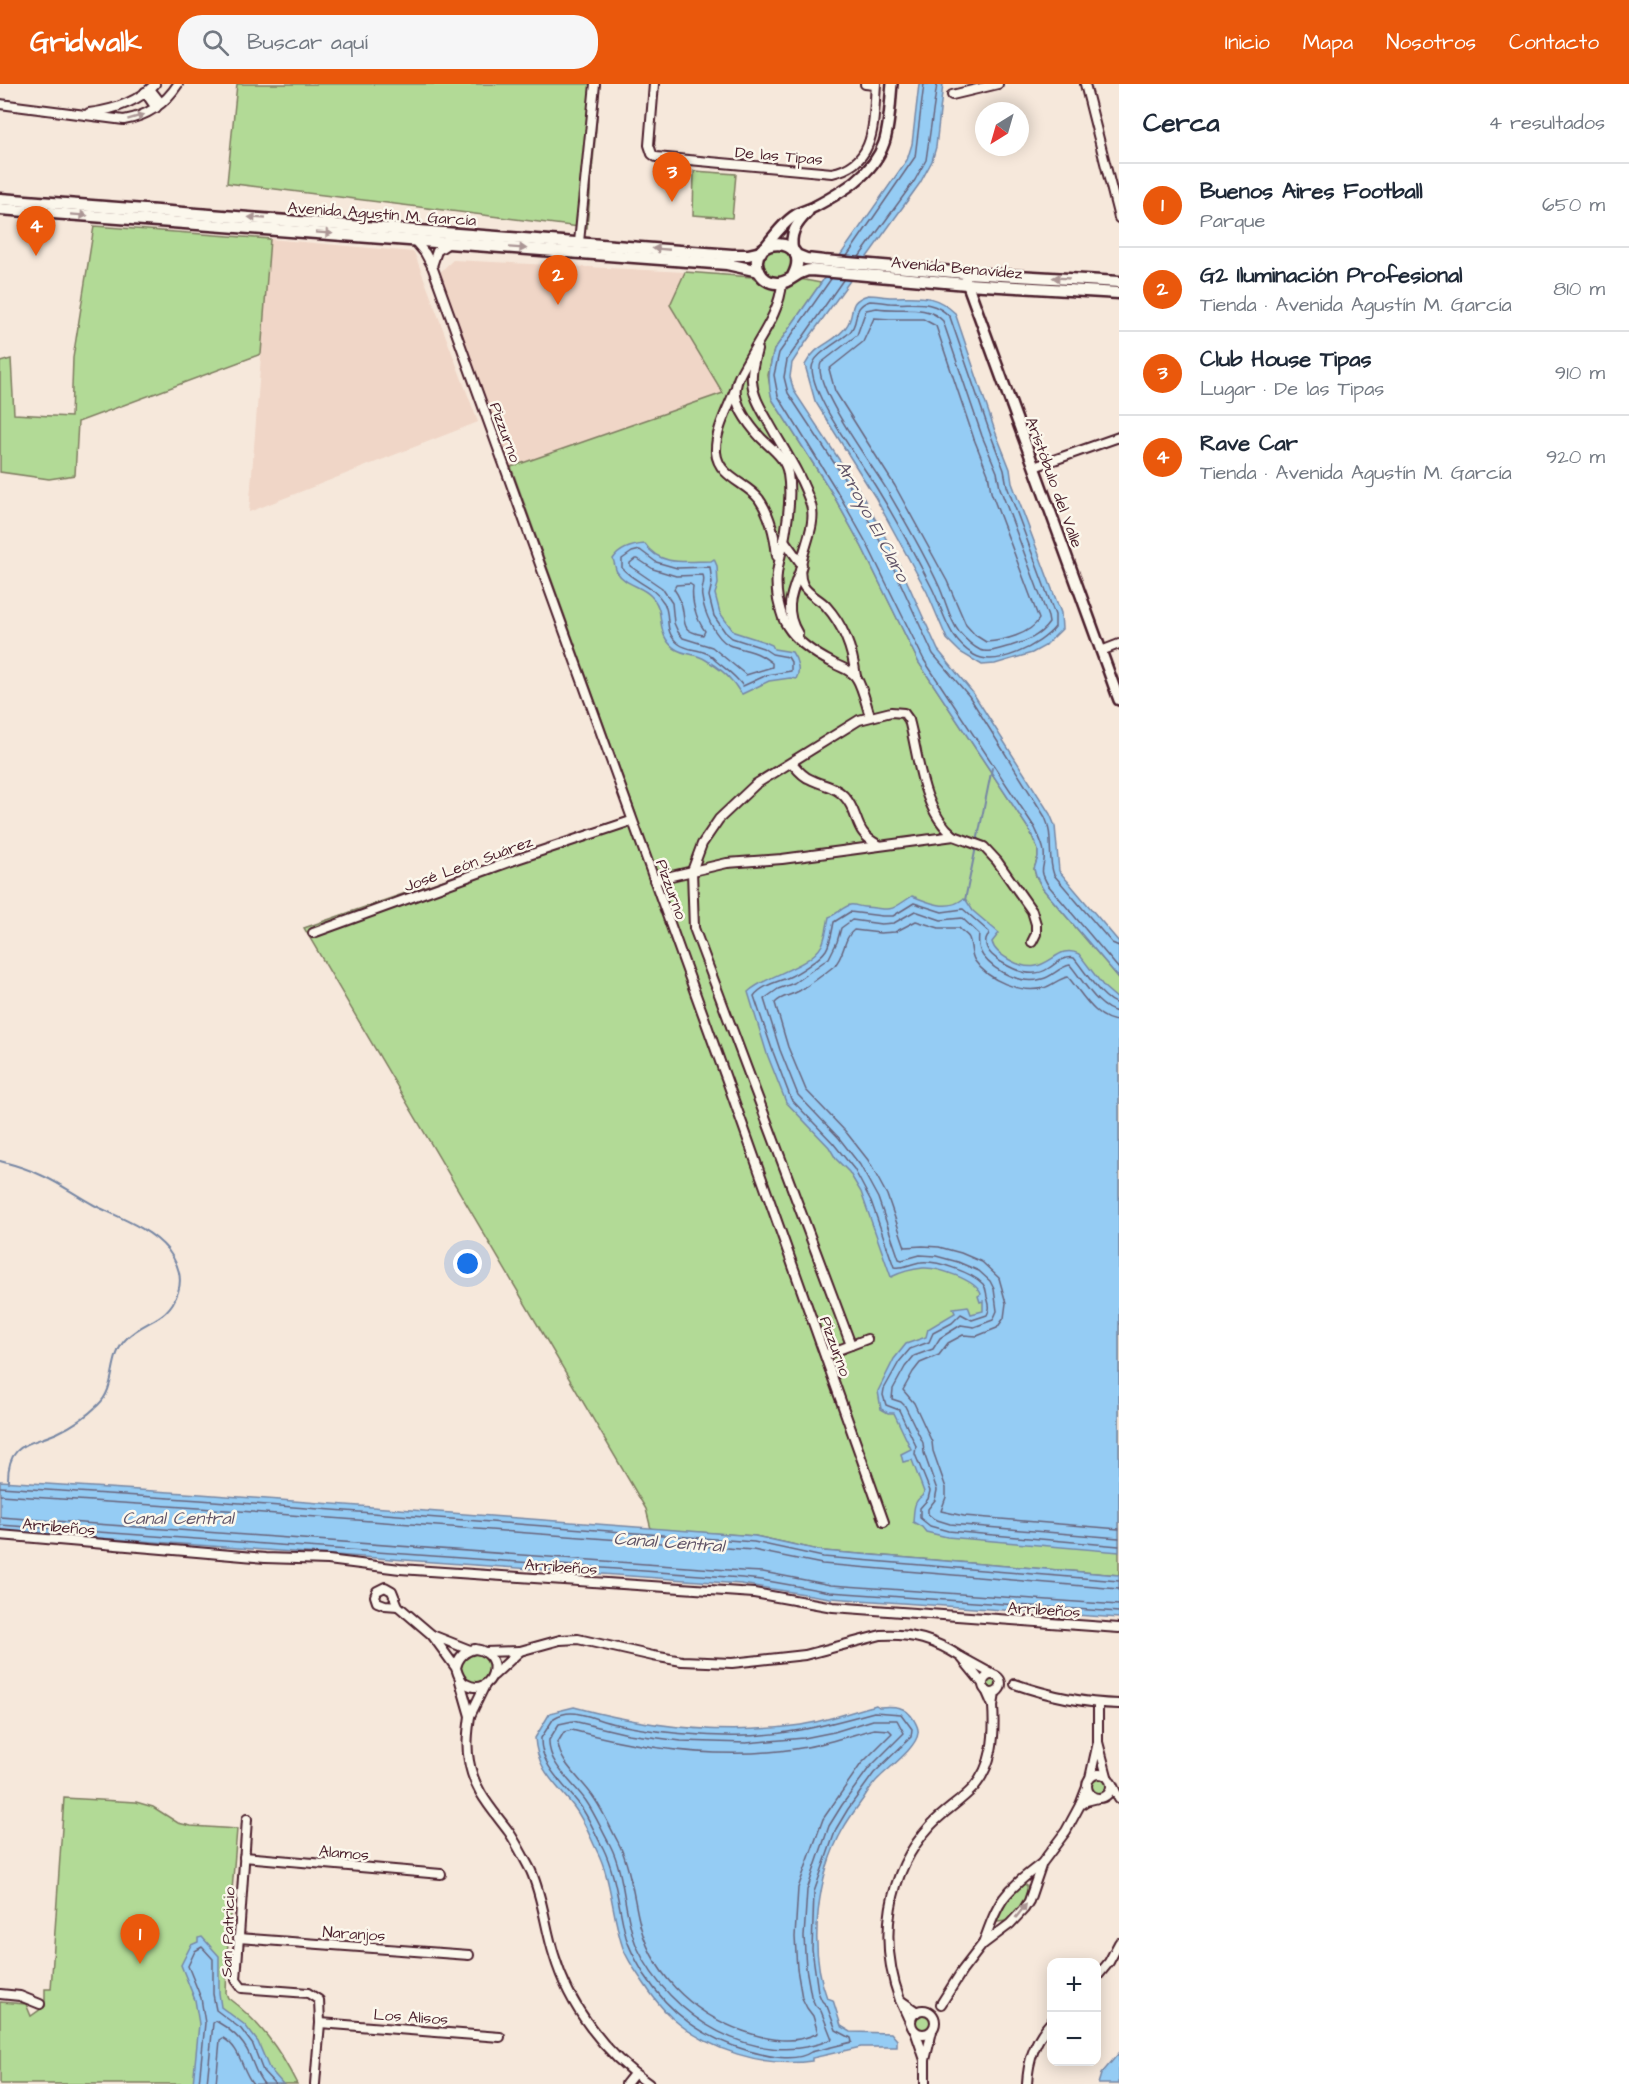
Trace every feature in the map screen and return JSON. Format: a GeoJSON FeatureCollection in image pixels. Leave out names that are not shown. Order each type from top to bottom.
{"type":"FeatureCollection","features":[{"type":"Feature","properties":{"kind":"main road","name":"Avenida Agustín M. García"},"geometry":{"type":"LineString","coordinates":[[0,199],[732,255],[748,255],[763,250]]}},
{"type":"Feature","properties":{"kind":"main road","name":"Avenida Agustín M. García"},"geometry":{"type":"LineString","coordinates":[[0,209],[727,264],[759,271]]}},
{"type":"Feature","properties":{"kind":"main road"},"geometry":{"type":"LineString","coordinates":[[777,243],[783,244],[795,253],[798,262],[793,276],[782,283],[768,281],[759,271],[758,258],[763,250],[777,243]]}},
{"type":"Feature","properties":{"kind":"main road","name":"Avenida Benavídez"},"geometry":{"type":"LineString","coordinates":[[795,253],[821,266],[862,274],[1119,282]]}},
{"type":"Feature","properties":{"kind":"main road","name":"Avenida Benavídez"},"geometry":{"type":"LineString","coordinates":[[793,276],[821,266],[869,264],[966,278],[1119,293]]}},
{"type":"Feature","properties":{"kind":"street"},"geometry":{"type":"LineString","coordinates":[[0,104],[124,120],[141,117],[158,106],[178,84]]}},
{"type":"Feature","properties":{"kind":"street"},"geometry":{"type":"LineString","coordinates":[[579,242],[595,84]]}},
{"type":"Feature","properties":{"kind":"street","name":"De las Tipas"},"geometry":{"type":"LineString","coordinates":[[654,84],[649,145],[652,154],[661,158],[832,173],[839,172],[858,160],[871,141],[875,84]]}},
{"type":"Feature","properties":{"kind":"street"},"geometry":{"type":"LineString","coordinates":[[865,84],[875,84]]}},
{"type":"Feature","properties":{"kind":"street"},"geometry":{"type":"LineString","coordinates":[[763,250],[795,215],[812,208],[855,182],[868,171],[877,158],[887,132],[892,84]]}},
{"type":"Feature","properties":{"kind":"street"},"geometry":{"type":"LineString","coordinates":[[952,95],[998,84]]}},
{"type":"Feature","properties":{"kind":"street"},"geometry":{"type":"LineString","coordinates":[[1085,84],[1119,218]]}},
{"type":"Feature","properties":{"kind":"street"},"geometry":{"type":"LineString","coordinates":[[83,114],[115,107],[150,88],[158,106]]}},
{"type":"Feature","properties":{"kind":"street"},"geometry":{"type":"LineString","coordinates":[[1109,178],[1119,176]]}},
{"type":"Feature","properties":{"kind":"street"},"geometry":{"type":"LineString","coordinates":[[795,253],[791,242],[794,230],[812,208]]}},
{"type":"Feature","properties":{"kind":"street","name":"Pizzurno"},"geometry":{"type":"LineString","coordinates":[[414,240],[432,266],[884,1522]]}},
{"type":"Feature","properties":{"kind":"street"},"geometry":{"type":"LineString","coordinates":[[432,266],[437,251],[449,243]]}},
{"type":"Feature","properties":{"kind":"street","name":"Aristóbulo del Valle"},"geometry":{"type":"LineString","coordinates":[[966,278],[1119,700]]}},
{"type":"Feature","properties":{"kind":"street"},"geometry":{"type":"LineString","coordinates":[[778,561],[775,535],[758,498],[733,480],[722,468],[716,454],[718,436],[738,378],[771,317],[781,292],[782,283]]}},
{"type":"Feature","properties":{"kind":"street"},"geometry":{"type":"LineString","coordinates":[[759,340],[752,368],[752,384],[757,401],[805,487],[812,508],[811,532],[790,600],[789,612],[794,627],[805,645]]}},
{"type":"Feature","properties":{"kind":"street"},"geometry":{"type":"LineString","coordinates":[[735,388],[737,401],[744,415],[760,437],[779,455],[788,471],[790,502],[775,582],[780,610],[787,626],[805,645],[832,663],[849,670],[856,677]]}},
{"type":"Feature","properties":{"kind":"street"},"geometry":{"type":"LineString","coordinates":[[1034,466],[1119,437]]}},
{"type":"Feature","properties":{"kind":"street"},"geometry":{"type":"LineString","coordinates":[[784,540],[802,565],[803,587],[827,607],[843,633],[853,655],[856,677],[870,716]]}},
{"type":"Feature","properties":{"kind":"street"},"geometry":{"type":"LineString","coordinates":[[1101,651],[1119,644]]}},
{"type":"Feature","properties":{"kind":"street"},"geometry":{"type":"LineString","coordinates":[[850,1345],[694,928],[692,871],[702,844],[719,819],[756,784],[859,720],[891,712],[903,713],[909,720],[922,781],[937,816],[954,836],[981,846],[997,861],[1032,911],[1036,934],[1032,942]]}},
{"type":"Feature","properties":{"kind":"street"},"geometry":{"type":"LineString","coordinates":[[792,763],[807,778],[843,794],[852,808],[862,833],[867,839],[881,846]]}},
{"type":"Feature","properties":{"kind":"street","name":"José León Suárez"},"geometry":{"type":"LineString","coordinates":[[314,933],[517,859],[632,821]]}},
{"type":"Feature","properties":{"kind":"street"},"geometry":{"type":"LineString","coordinates":[[654,880],[727,863],[782,859],[954,836]]}},
{"type":"Feature","properties":{"kind":"street"},"geometry":{"type":"LineString","coordinates":[[825,1355],[867,1339]]}},
{"type":"Feature","properties":{"kind":"street","name":"Arribeños"},"geometry":{"type":"LineString","coordinates":[[0,1534],[265,1558],[328,1560],[400,1569],[754,1593],[833,1607],[1119,1628]]}},
{"type":"Feature","properties":{"kind":"street"},"geometry":{"type":"LineString","coordinates":[[398,1606],[432,1635],[456,1668],[470,1716],[468,1751],[474,1780],[482,1797],[520,1850],[531,1872],[541,1899],[554,1955],[565,1983],[589,2025],[603,2044],[634,2074],[649,2084]]}},
{"type":"Feature","properties":{"kind":"street"},"geometry":{"type":"LineString","coordinates":[[432,1635],[470,1650],[484,1652],[520,1651],[560,1640],[578,1639],[682,1661],[732,1663],[805,1655],[874,1636],[908,1634],[932,1641],[995,1676],[1044,1694],[1119,1704]]}},
{"type":"Feature","properties":{"kind":"street"},"geometry":{"type":"LineString","coordinates":[[456,1668],[460,1657],[470,1650]]}},
{"type":"Feature","properties":{"kind":"street"},"geometry":{"type":"LineString","coordinates":[[470,1716],[486,1684],[520,1651]]}},
{"type":"Feature","properties":{"kind":"street"},"geometry":{"type":"LineString","coordinates":[[484,1652],[494,1665],[493,1676]]}},
{"type":"Feature","properties":{"kind":"street"},"geometry":{"type":"LineString","coordinates":[[961,1657],[984,1687],[993,1706]]}},
{"type":"Feature","properties":{"kind":"street"},"geometry":{"type":"LineString","coordinates":[[984,1687],[985,1678],[995,1676]]}},
{"type":"Feature","properties":{"kind":"street"},"geometry":{"type":"LineString","coordinates":[[925,2060],[900,2000],[890,1967],[889,1917],[895,1888],[906,1862],[920,1839],[938,1818],[973,1788],[987,1766],[994,1738],[993,1706],[1002,1683],[995,1676]]}},
{"type":"Feature","properties":{"kind":"street"},"geometry":{"type":"LineString","coordinates":[[460,1679],[469,1686],[486,1684]]}},
{"type":"Feature","properties":{"kind":"street"},"geometry":{"type":"LineString","coordinates":[[984,1687],[998,1691],[1015,1684]]}},
{"type":"Feature","properties":{"kind":"street"},"geometry":{"type":"LineString","coordinates":[[982,1945],[1000,1900],[1017,1882],[1042,1863],[1066,1831],[1080,1805],[1098,1742],[1098,1703]]}},
{"type":"Feature","properties":{"kind":"street"},"geometry":{"type":"LineString","coordinates":[[1098,1742],[1107,1776],[1119,1799]]}},
{"type":"Feature","properties":{"kind":"street"},"geometry":{"type":"LineString","coordinates":[[1088,1782],[1100,1773],[1107,1776]]}},
{"type":"Feature","properties":{"kind":"street"},"geometry":{"type":"LineString","coordinates":[[1088,1782],[1092,1796],[1103,1797],[1119,1804]]}},
{"type":"Feature","properties":{"kind":"street"},"geometry":{"type":"LineString","coordinates":[[1080,1805],[1086,1801],[1103,1797],[1110,1791],[1112,1784]]}},
{"type":"Feature","properties":{"kind":"street","name":"San Patricio"},"geometry":{"type":"LineString","coordinates":[[247,1819],[235,1977],[239,1986],[244,1989],[312,1995],[320,2004],[315,2084]]}},
{"type":"Feature","properties":{"kind":"street","name":"Alamos"},"geometry":{"type":"LineString","coordinates":[[244,1857],[441,1874]]}},
{"type":"Feature","properties":{"kind":"street"},"geometry":{"type":"LineString","coordinates":[[925,2084],[925,2060],[941,2004],[982,1945],[1004,1929],[1024,1909],[1042,1863]]}},
{"type":"Feature","properties":{"kind":"street"},"geometry":{"type":"LineString","coordinates":[[1017,1882],[1025,1882],[1030,1886],[1032,1892]]}},
{"type":"Feature","properties":{"kind":"street"},"geometry":{"type":"LineString","coordinates":[[991,1920],[999,1928],[1004,1929]]}},
{"type":"Feature","properties":{"kind":"street","name":"Naranjos"},"geometry":{"type":"LineString","coordinates":[[238,1938],[469,1955]]}},
{"type":"Feature","properties":{"kind":"street"},"geometry":{"type":"LineString","coordinates":[[1101,1972],[1119,1944]]}},
{"type":"Feature","properties":{"kind":"street"},"geometry":{"type":"LineString","coordinates":[[0,1994],[20,1996],[40,2004]]}},
{"type":"Feature","properties":{"kind":"street"},"geometry":{"type":"LineString","coordinates":[[900,2000],[917,2012],[929,2012],[941,2004]]}},
{"type":"Feature","properties":{"kind":"street"},"geometry":{"type":"LineString","coordinates":[[913,2028],[912,2017],[917,2012]]}},
{"type":"Feature","properties":{"kind":"street"},"geometry":{"type":"LineString","coordinates":[[929,2012],[935,2022]]}},
{"type":"Feature","properties":{"kind":"street","name":"Los Alisos"},"geometry":{"type":"LineString","coordinates":[[320,2023],[500,2037]]}},
{"type":"Feature","properties":{"kind":"street"},"geometry":{"type":"LineString","coordinates":[[1027,2084],[1027,2071],[1033,2051],[1047,2027]]}},
{"type":"Feature","properties":{"kind":"street"},"geometry":{"type":"LineString","coordinates":[[913,2028],[922,2034],[932,2031]]}},
{"type":"Feature","properties":{"kind":"street"},"geometry":{"type":"LineString","coordinates":[[626,2084],[634,2074]]}},
{"type":"Feature","properties":{"kind":"shaded area"},"geometry":{"type":"Polygon","coordinates":[[[270,239],[414,252],[478,422],[249,512],[270,239]]]}},
{"type":"Feature","properties":{"kind":"shaded area"},"geometry":{"type":"Polygon","coordinates":[[[453,260],[685,272],[671,305],[723,393],[511,467],[439,273],[453,260]]]}},
{"type":"Feature","properties":{"kind":"green space"},"geometry":{"type":"Polygon","coordinates":[[[237,84],[600,84],[587,228],[227,183],[237,84]]]}},
{"type":"Feature","properties":{"kind":"green space"},"geometry":{"type":"Polygon","coordinates":[[[694,171],[736,174],[732,218],[693,215],[694,171]]]}},
{"type":"Feature","properties":{"kind":"green space"},"geometry":{"type":"Polygon","coordinates":[[[94,226],[270,239],[261,354],[78,422],[75,475],[49,479],[0,472],[0,362],[11,359],[14,414],[71,417],[73,358],[94,226]]]}},
{"type":"Feature","properties":{"kind":"green space"},"geometry":{"type":"Polygon","coordinates":[[[778,247],[789,251],[793,262],[789,273],[778,277],[767,273],[763,262],[767,251],[778,247]]]}},
{"type":"Feature","properties":{"kind":"green space"},"geometry":{"type":"Polygon","coordinates":[[[685,272],[752,277],[772,289],[784,288],[800,279],[821,283],[774,350],[768,375],[772,399],[832,493],[862,547],[919,663],[1030,831],[1038,850],[1034,869],[1043,889],[1119,978],[1119,1575],[823,1551],[755,1536],[651,1529],[646,1509],[304,928],[636,814],[511,467],[723,393],[670,305],[685,272]]]}},
{"type":"Feature","properties":{"kind":"green space"},"geometry":{"type":"Polygon","coordinates":[[[475,1652],[486,1656],[490,1667],[486,1678],[475,1682],[464,1678],[460,1667],[464,1656],[475,1652]]]}},
{"type":"Feature","properties":{"kind":"green space"},"geometry":{"type":"Polygon","coordinates":[[[993,1676],[998,1678],[1000,1683],[998,1688],[993,1690],[988,1688],[986,1683],[988,1678],[993,1676]]]}},
{"type":"Feature","properties":{"kind":"green space"},"geometry":{"type":"Polygon","coordinates":[[[1096,1776],[1104,1776],[1109,1781],[1107,1792],[1096,1794],[1091,1789],[1091,1781],[1096,1776]]]}},
{"type":"Feature","properties":{"kind":"green space"},"geometry":{"type":"Polygon","coordinates":[[[64,1798],[136,1802],[153,1807],[178,1823],[237,1829],[226,1993],[228,1998],[250,2016],[268,2036],[297,2084],[0,2084],[0,2002],[26,2004],[31,2016],[45,2006],[45,1989],[51,1989],[64,1798]]]}},
{"type":"Feature","properties":{"kind":"green space"},"geometry":{"type":"Polygon","coordinates":[[[1023,1883],[1027,1886],[1024,1901],[1006,1921],[998,1922],[995,1919],[1000,1904],[1023,1883]]]}},
{"type":"Feature","properties":{"kind":"green space"},"geometry":{"type":"Polygon","coordinates":[[[924,2013],[930,2016],[933,2022],[930,2028],[924,2031],[918,2028],[915,2022],[918,2016],[924,2013]]]}},
{"type":"Feature","properties":{"kind":"water","name":"Arroyo El Claro"},"geometry":{"type":"Polygon","coordinates":[[[919,84],[943,84],[936,147],[932,161],[920,183],[801,349],[792,363],[790,377],[794,391],[859,490],[894,553],[938,650],[973,693],[1050,814],[1055,826],[1059,871],[1119,942],[1119,978],[1043,889],[1034,869],[1038,850],[1030,831],[919,663],[862,547],[832,493],[772,399],[770,392],[769,374],[774,350],[907,160],[912,144],[919,84]]]}},
{"type":"Feature","properties":{"kind":"water"},"geometry":{"type":"Polygon","coordinates":[[[868,295],[933,299],[955,313],[1010,469],[1012,483],[1061,613],[1062,629],[1045,646],[1032,653],[995,664],[982,665],[960,652],[947,639],[927,592],[875,497],[815,401],[805,365],[814,352],[841,333],[849,322],[856,301],[868,295]]]}},
{"type":"Feature","properties":{"kind":"water"},"geometry":{"type":"Polygon","coordinates":[[[645,544],[658,556],[675,561],[711,561],[714,559],[717,566],[718,584],[715,594],[720,613],[734,632],[765,642],[772,645],[774,649],[792,652],[798,665],[796,679],[769,681],[742,694],[729,677],[716,666],[701,657],[680,651],[670,645],[663,633],[660,612],[655,601],[647,593],[620,576],[613,559],[627,548],[645,544]]]}},
{"type":"Feature","properties":{"kind":"water"},"geometry":{"type":"Polygon","coordinates":[[[912,896],[944,905],[966,900],[973,911],[999,933],[992,942],[996,950],[1021,965],[1032,967],[1041,965],[1070,951],[1079,954],[1104,987],[1119,1000],[1119,1552],[947,1537],[926,1532],[913,1522],[915,1504],[924,1492],[912,1460],[903,1462],[901,1454],[911,1449],[894,1413],[881,1409],[878,1391],[894,1359],[906,1344],[926,1337],[928,1329],[955,1313],[953,1308],[968,1306],[971,1314],[983,1311],[983,1301],[980,1302],[978,1296],[981,1294],[964,1279],[930,1268],[891,1277],[861,1192],[849,1172],[836,1159],[829,1147],[786,1102],[767,1054],[748,992],[816,953],[822,945],[829,917],[845,907],[852,905],[889,909],[898,906],[912,896]]]}},
{"type":"Feature","properties":{"kind":"water","name":"Canal Central"},"geometry":{"type":"Polygon","coordinates":[[[0,1481],[755,1536],[823,1551],[1119,1575],[1119,1618],[830,1598],[741,1584],[0,1531],[0,1481]]]}},
{"type":"Feature","properties":{"kind":"water"},"geometry":{"type":"Polygon","coordinates":[[[876,1705],[903,1709],[911,1715],[918,1733],[908,1750],[871,1787],[845,1825],[834,1847],[818,1912],[818,1957],[827,1998],[833,2000],[841,2026],[851,2032],[891,2033],[897,2040],[897,2047],[861,2047],[812,2058],[812,2061],[794,2062],[756,2059],[719,2048],[672,2018],[648,1989],[629,1960],[619,1936],[602,1862],[578,1812],[543,1768],[535,1738],[550,1713],[574,1707],[630,1720],[686,1728],[744,1730],[801,1725],[876,1705]]]}},
{"type":"Feature","properties":{"kind":"water"},"geometry":{"type":"Polygon","coordinates":[[[202,1937],[219,1956],[221,2007],[245,2025],[258,2042],[269,2068],[283,2084],[193,2084],[199,2024],[195,2000],[181,1965],[191,1945],[202,1937]]]}},
{"type":"Feature","properties":{"kind":"water"},"geometry":{"type":"Polygon","coordinates":[[[1119,2053],[1119,2084],[1098,2084],[1101,2074],[1119,2053]]]}},
{"type":"Feature","properties":{"kind":"waterway"},"geometry":{"type":"LineString","coordinates":[[977,842],[992,768]]}},
{"type":"Feature","properties":{"kind":"waterway"},"geometry":{"type":"LineString","coordinates":[[965,900],[976,847]]}},
{"type":"Feature","properties":{"kind":"waterway"},"geometry":{"type":"LineString","coordinates":[[0,1161],[50,1179],[152,1235],[168,1250],[178,1270],[180,1281],[174,1302],[168,1309],[133,1332],[120,1346],[104,1398],[84,1417],[68,1427],[29,1443],[16,1452],[11,1459],[8,1482]]}},
{"type":"Feature","properties":{"kind":"place","name":"Club House Tipas"},"geometry":{"type":"Point","coordinates":[672,202]}},
{"type":"Feature","properties":{"kind":"place","name":"Rave Car"},"geometry":{"type":"Point","coordinates":[36,256]}},
{"type":"Feature","properties":{"kind":"place","name":"G2 Iluminación Profesional"},"geometry":{"type":"Point","coordinates":[558,305]}},
{"type":"Feature","properties":{"kind":"place","name":"Buenos Aires Football"},"geometry":{"type":"Point","coordinates":[140,1964]}}]}
